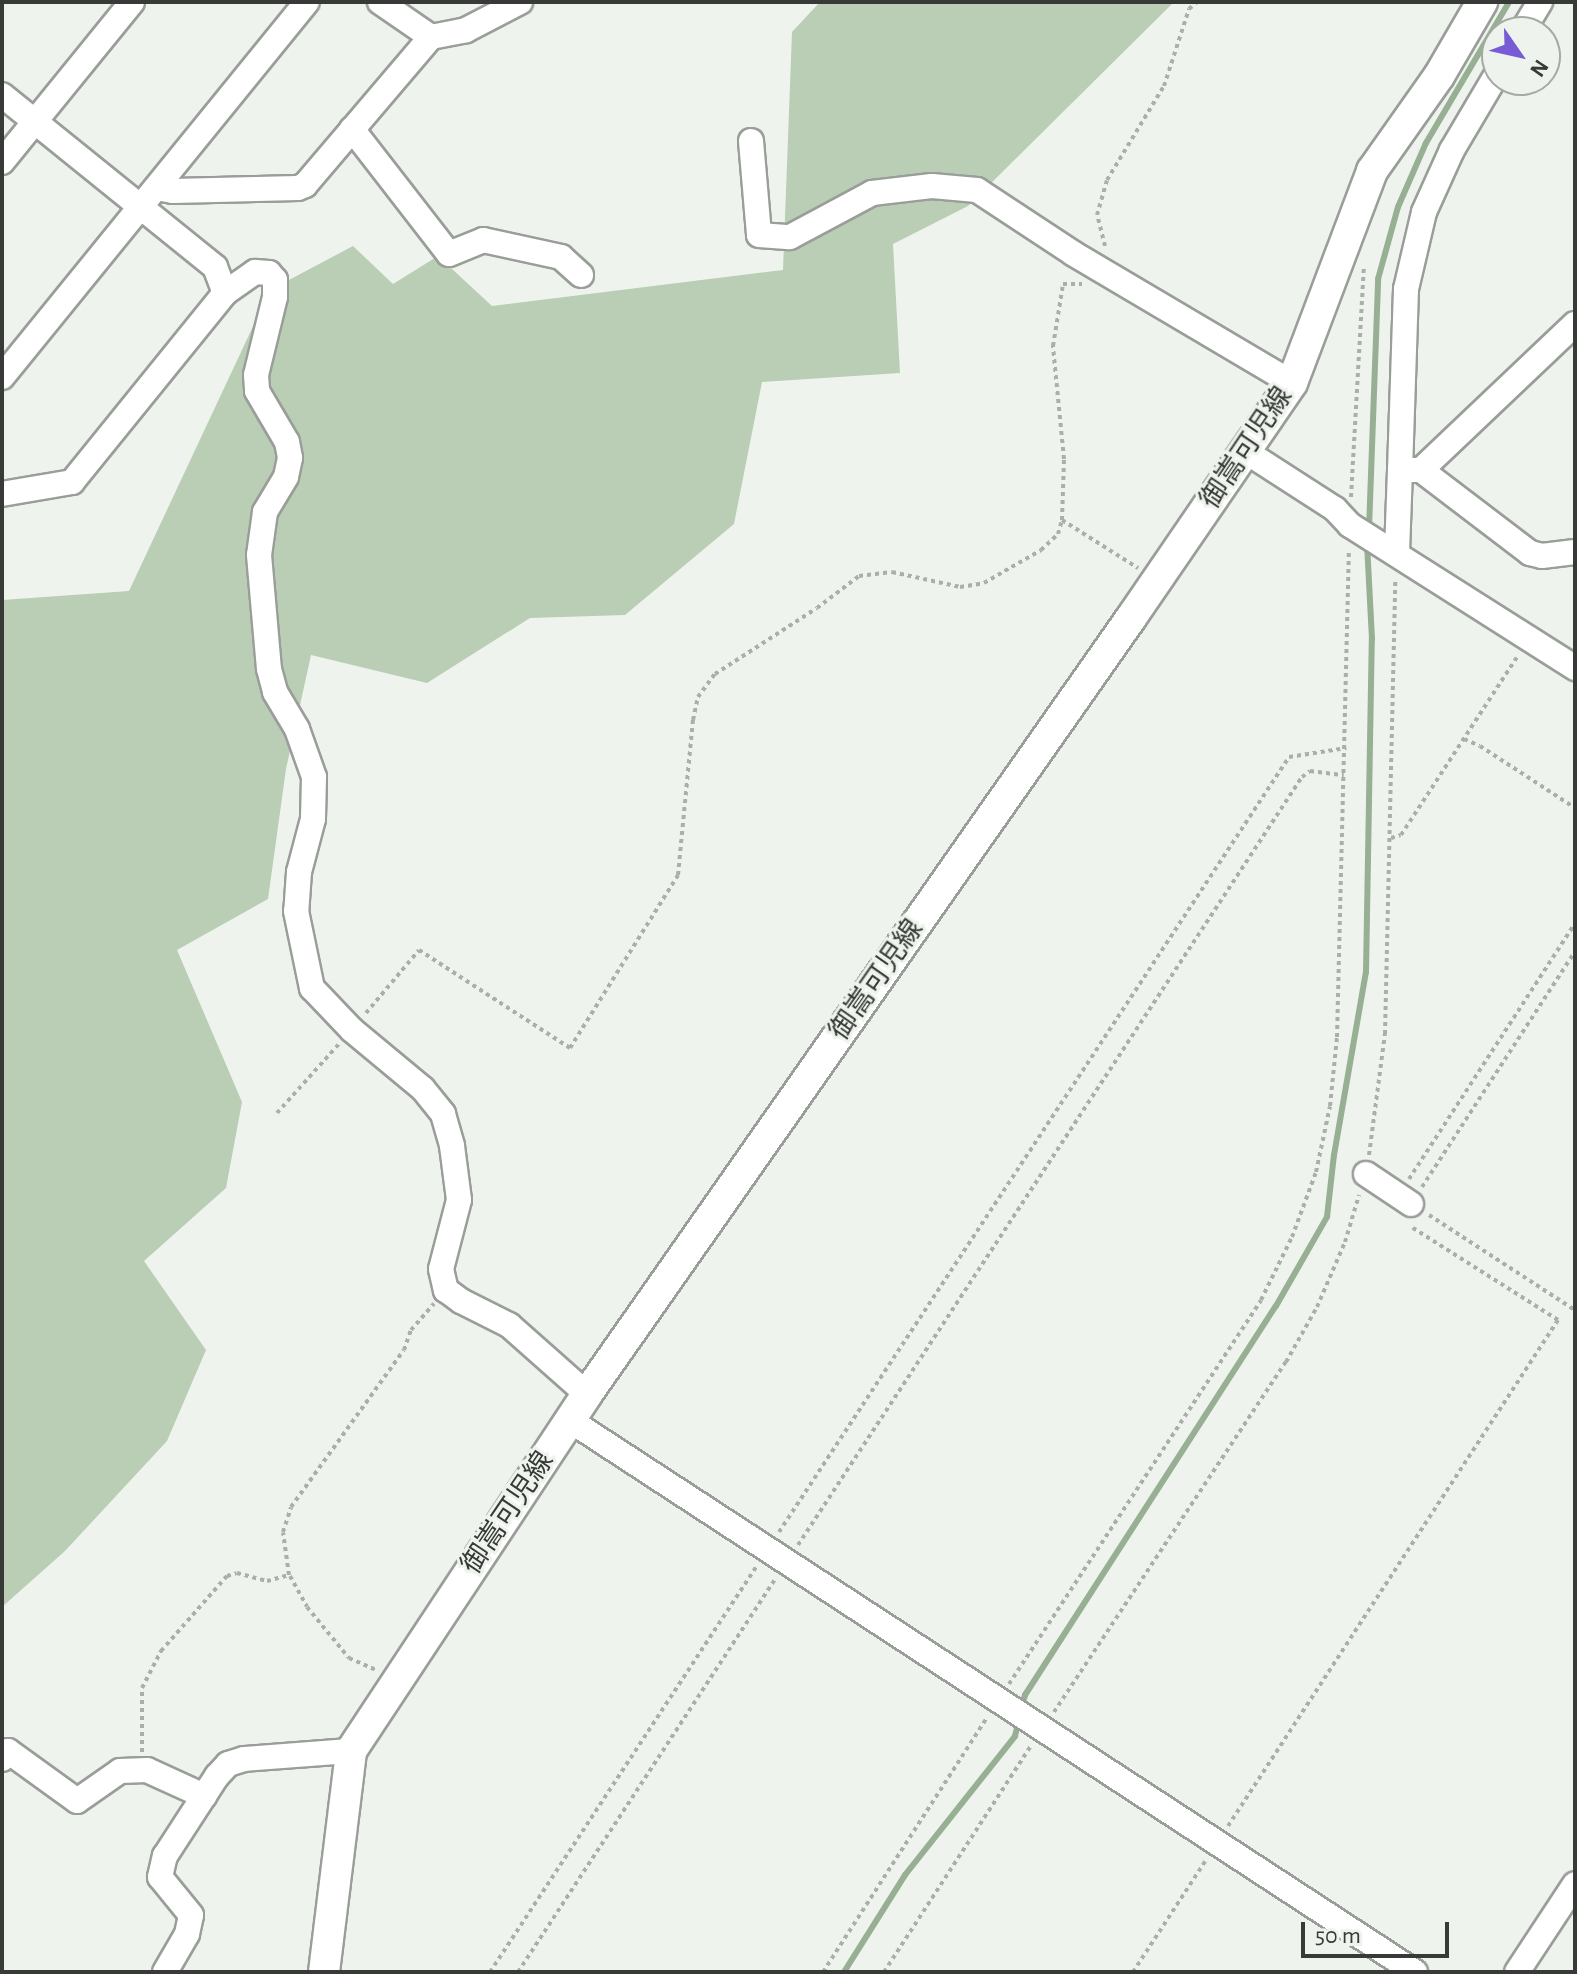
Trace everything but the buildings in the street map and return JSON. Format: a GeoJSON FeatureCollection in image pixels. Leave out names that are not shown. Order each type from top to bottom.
{"type":"FeatureCollection","features":[{"type":"Feature","properties":{"kind":"main road","name":"御嵩可児線"},"geometry":{"type":"LineString","coordinates":[[324,1972],[351,1751],[587,1394],[1292,383],[1372,171],[1439,76],[1482,2]]}},
{"type":"Feature","properties":{"kind":"street"},"geometry":{"type":"LineString","coordinates":[[2,162],[132,2]]}},
{"type":"Feature","properties":{"kind":"street"},"geometry":{"type":"LineString","coordinates":[[2,377],[307,2]]}},
{"type":"Feature","properties":{"kind":"street"},"geometry":{"type":"LineString","coordinates":[[380,2],[431,37]]}},
{"type":"Feature","properties":{"kind":"street"},"geometry":{"type":"LineString","coordinates":[[148,196],[173,191],[298,188],[305,185],[431,37],[466,30],[520,2]]}},
{"type":"Feature","properties":{"kind":"street"},"geometry":{"type":"LineString","coordinates":[[2,95],[35,122],[148,196],[215,267],[225,293]]}},
{"type":"Feature","properties":{"kind":"street"},"geometry":{"type":"LineString","coordinates":[[1388,547],[1410,470],[1406,289],[1424,212],[1452,150],[1484,96]]}},
{"type":"Feature","properties":{"kind":"street"},"geometry":{"type":"LineString","coordinates":[[352,129],[449,254],[483,240],[561,257],[581,275]]}},
{"type":"Feature","properties":{"kind":"street"},"geometry":{"type":"LineString","coordinates":[[751,141],[759,235],[790,237],[872,193],[932,186],[977,190],[1292,383]]}},
{"type":"Feature","properties":{"kind":"street"},"geometry":{"type":"LineString","coordinates":[[2,494],[72,482],[225,293],[255,272],[269,273],[275,280],[275,297],[256,375],[257,391],[287,442],[290,458],[286,477],[265,512],[259,555],[269,669],[275,692],[297,729],[314,777],[313,819],[299,872],[296,911],[312,988],[352,1030],[429,1095],[449,1127],[459,1200],[441,1269],[446,1290],[509,1325],[587,1394]]}},
{"type":"Feature","properties":{"kind":"street"},"geometry":{"type":"LineString","coordinates":[[1410,470],[1575,324]]}},
{"type":"Feature","properties":{"kind":"street"},"geometry":{"type":"LineString","coordinates":[[1245,451],[1335,509],[1353,526],[1575,668]]}},
{"type":"Feature","properties":{"kind":"street"},"geometry":{"type":"LineString","coordinates":[[1410,470],[1530,553],[1542,556],[1575,552]]}},
{"type":"Feature","properties":{"kind":"street"},"geometry":{"type":"LineString","coordinates":[[1362,1184],[1403,1206]]}},
{"type":"Feature","properties":{"kind":"street"},"geometry":{"type":"LineString","coordinates":[[571,1421],[1415,1972]]}},
{"type":"Feature","properties":{"kind":"street"},"geometry":{"type":"LineString","coordinates":[[2,1759],[8,1751],[77,1801],[120,1771],[142,1770],[204,1796]]}},
{"type":"Feature","properties":{"kind":"street"},"geometry":{"type":"LineString","coordinates":[[165,1972],[187,1934],[191,1915],[160,1877],[165,1856],[228,1764],[244,1759],[351,1751]]}},
{"type":"Feature","properties":{"kind":"street"},"geometry":{"type":"LineString","coordinates":[[1517,1972],[1575,1884]]}},
{"type":"Feature","properties":{"kind":"path"},"geometry":{"type":"LineString","coordinates":[[277,1113],[419,950],[570,1048],[678,875],[693,720],[698,697],[715,674],[817,608],[859,576],[892,572],[960,587],[984,583],[1041,550],[1058,534],[1062,520],[1064,459],[1053,346],[1063,284],[1095,284],[1111,274],[1097,215],[1107,180],[1164,86],[1189,9],[1197,2]]}},
{"type":"Feature","properties":{"kind":"path"},"geometry":{"type":"LineString","coordinates":[[823,1972],[1261,1300],[1292,1237],[1316,1172],[1330,1106],[1337,1037],[1364,262]]}},
{"type":"Feature","properties":{"kind":"path"},"geometry":{"type":"LineString","coordinates":[[1062,520],[1157,580]]}},
{"type":"Feature","properties":{"kind":"path"},"geometry":{"type":"LineString","coordinates":[[884,1972],[1286,1362],[1317,1307],[1345,1242],[1378,1113],[1385,1034],[1390,838],[1388,547]]}},
{"type":"Feature","properties":{"kind":"path"},"geometry":{"type":"LineString","coordinates":[[1390,838],[1401,835],[1530,639]]}},
{"type":"Feature","properties":{"kind":"path"},"geometry":{"type":"LineString","coordinates":[[1464,739],[1480,746],[1575,808]]}},
{"type":"Feature","properties":{"kind":"path"},"geometry":{"type":"LineString","coordinates":[[518,1972],[777,1556],[1289,757],[1346,748]]}},
{"type":"Feature","properties":{"kind":"path"},"geometry":{"type":"LineString","coordinates":[[490,1972],[777,1556],[1302,777],[1310,771],[1345,776]]}},
{"type":"Feature","properties":{"kind":"path"},"geometry":{"type":"LineString","coordinates":[[1403,1206],[1575,923]]}},
{"type":"Feature","properties":{"kind":"path"},"geometry":{"type":"LineString","coordinates":[[1403,1206],[1575,951]]}},
{"type":"Feature","properties":{"kind":"path"},"geometry":{"type":"LineString","coordinates":[[1362,1184],[1373,1203]]}},
{"type":"Feature","properties":{"kind":"path"},"geometry":{"type":"LineString","coordinates":[[1403,1206],[1575,1310]]}},
{"type":"Feature","properties":{"kind":"path"},"geometry":{"type":"LineString","coordinates":[[1133,1972],[1558,1320],[1403,1206]]}},
{"type":"Feature","properties":{"kind":"path"},"geometry":{"type":"LineString","coordinates":[[397,1678],[349,1658],[307,1607],[289,1575],[283,1532],[291,1507],[404,1350],[411,1330],[446,1290]]}},
{"type":"Feature","properties":{"kind":"path"},"geometry":{"type":"LineString","coordinates":[[142,1770],[142,1688],[161,1651],[227,1576],[237,1573],[267,1581],[289,1575]]}},
{"type":"Feature","properties":{"kind":"green space"},"geometry":{"type":"Polygon","coordinates":[[[820,2],[1174,2],[968,206],[893,244],[900,373],[762,382],[734,524],[625,615],[530,618],[427,683],[311,655],[286,769],[268,899],[177,950],[242,1102],[226,1188],[144,1261],[206,1350],[167,1441],[65,1551],[2,1607],[2,600],[129,591],[270,290],[353,246],[393,284],[438,256],[492,306],[783,270],[792,32],[820,2]]]}},
{"type":"Feature","properties":{"kind":"waterway"},"geometry":{"type":"LineString","coordinates":[[1369,529],[1378,279],[1398,207],[1426,143],[1509,2]]}},
{"type":"Feature","properties":{"kind":"waterway"},"geometry":{"type":"LineString","coordinates":[[1021,1709],[1025,1695],[1276,1306],[1327,1217],[1334,1155],[1366,972],[1372,639],[1367,544]]}},
{"type":"Feature","properties":{"kind":"waterway"},"geometry":{"type":"LineString","coordinates":[[844,1972],[905,1875],[1015,1736],[1019,1720]]}}]}
